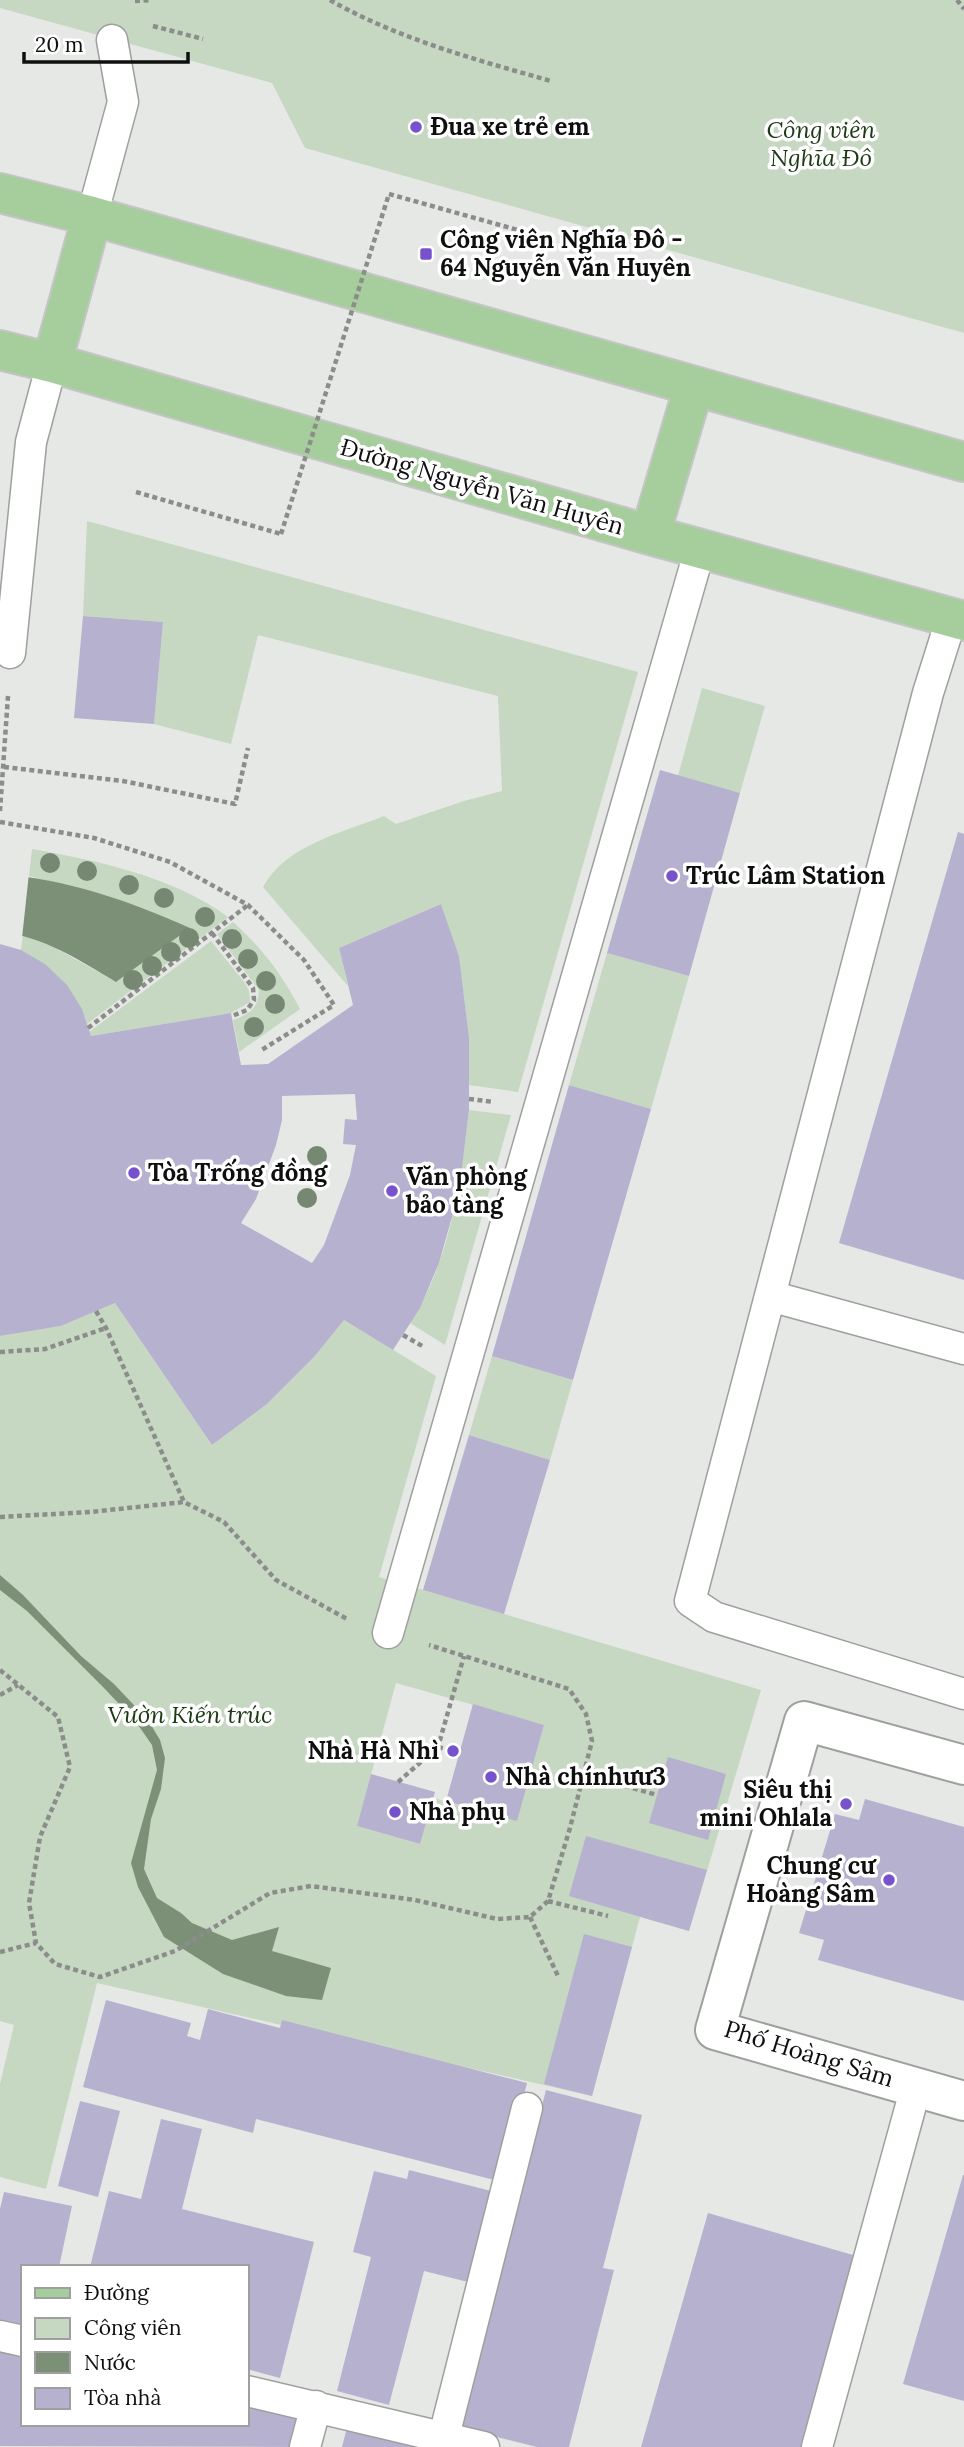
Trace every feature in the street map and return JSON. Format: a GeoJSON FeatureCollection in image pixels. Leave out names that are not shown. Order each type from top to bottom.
{"type":"FeatureCollection","features":[{"type":"Feature","properties":{"kind":"main road"},"geometry":{"type":"LineString","coordinates":[[0,193],[92,216],[964,462]]}},
{"type":"Feature","properties":{"kind":"main road"},"geometry":{"type":"LineString","coordinates":[[52,363],[92,216]]}},
{"type":"Feature","properties":{"kind":"main road","name":"Đường Nguyễn Văn Huyên"},"geometry":{"type":"LineString","coordinates":[[0,350],[650,535],[958,619]]}},
{"type":"Feature","properties":{"kind":"main road"},"geometry":{"type":"LineString","coordinates":[[650,535],[694,386]]}},
{"type":"Feature","properties":{"kind":"street","name":"Phố Hoàng Sâm"},"geometry":{"type":"LineString","coordinates":[[964,1765],[804,1721],[715,2030],[964,2101]]}},
{"type":"Feature","properties":{"kind":"lane"},"geometry":{"type":"LineString","coordinates":[[92,216],[123,102],[112,40]]}},
{"type":"Feature","properties":{"kind":"lane"},"geometry":{"type":"LineString","coordinates":[[10,653],[31,442],[52,363]]}},
{"type":"Feature","properties":{"kind":"lane"},"geometry":{"type":"LineString","coordinates":[[388,1633],[700,549]]}},
{"type":"Feature","properties":{"kind":"lane"},"geometry":{"type":"LineString","coordinates":[[958,619],[928,693],[690,1601],[714,1617],[964,1694]]}},
{"type":"Feature","properties":{"kind":"lane"},"geometry":{"type":"LineString","coordinates":[[769,1296],[964,1349]]}},
{"type":"Feature","properties":{"kind":"lane"},"geometry":{"type":"LineString","coordinates":[[817,2447],[916,2087]]}},
{"type":"Feature","properties":{"kind":"lane"},"geometry":{"type":"LineString","coordinates":[[444,2436],[527,2108]]}},
{"type":"Feature","properties":{"kind":"lane"},"geometry":{"type":"LineString","coordinates":[[0,2336],[21,2341]]}},
{"type":"Feature","properties":{"kind":"lane"},"geometry":{"type":"LineString","coordinates":[[248,2390],[484,2447]]}},
{"type":"Feature","properties":{"kind":"lane"},"geometry":{"type":"LineString","coordinates":[[305,2447],[316,2406]]}},
{"type":"Feature","properties":{"kind":"path"},"geometry":{"type":"LineString","coordinates":[[128,0],[152,0]]}},
{"type":"Feature","properties":{"kind":"path"},"geometry":{"type":"LineString","coordinates":[[330,0],[458,53],[551,81]]}},
{"type":"Feature","properties":{"kind":"path"},"geometry":{"type":"LineString","coordinates":[[957,0],[964,9]]}},
{"type":"Feature","properties":{"kind":"path"},"geometry":{"type":"LineString","coordinates":[[143,23],[203,39]]}},
{"type":"Feature","properties":{"kind":"path"},"geometry":{"type":"LineString","coordinates":[[136,492],[281,534],[389,194],[525,232]]}},
{"type":"Feature","properties":{"kind":"path"},"geometry":{"type":"LineString","coordinates":[[0,811],[10,653]]}},
{"type":"Feature","properties":{"kind":"path"},"geometry":{"type":"LineString","coordinates":[[4,767],[123,781],[235,804],[248,748]]}},
{"type":"Feature","properties":{"kind":"path"},"geometry":{"type":"LineString","coordinates":[[0,822],[94,838],[170,862],[248,905],[304,960],[334,1004],[260,1051]]}},
{"type":"Feature","properties":{"kind":"path"},"geometry":{"type":"LineString","coordinates":[[88,1028],[248,905]]}},
{"type":"Feature","properties":{"kind":"path"},"geometry":{"type":"LineString","coordinates":[[212,933],[253,988],[254,1000],[247,1010],[232,1017]]}},
{"type":"Feature","properties":{"kind":"path"},"geometry":{"type":"LineString","coordinates":[[96,1311],[184,1502]]}},
{"type":"Feature","properties":{"kind":"path"},"geometry":{"type":"LineString","coordinates":[[0,1352],[45,1349],[106,1328]]}},
{"type":"Feature","properties":{"kind":"path"},"geometry":{"type":"LineString","coordinates":[[0,1517],[90,1512],[184,1502],[224,1522],[276,1580],[344,1618],[569,1689],[586,1714],[592,1741],[548,1901],[530,1917],[497,1919],[415,1900],[311,1886],[270,1894],[174,1951],[100,1977],[55,1964],[36,1942],[29,1903],[40,1837],[70,1768],[58,1717],[0,1670]]}},
{"type":"Feature","properties":{"kind":"path"},"geometry":{"type":"LineString","coordinates":[[398,1782],[438,1747],[464,1656]]}},
{"type":"Feature","properties":{"kind":"path"},"geometry":{"type":"LineString","coordinates":[[0,1695],[18,1685]]}},
{"type":"Feature","properties":{"kind":"path"},"geometry":{"type":"LineString","coordinates":[[438,1747],[459,1753]]}},
{"type":"Feature","properties":{"kind":"path"},"geometry":{"type":"LineString","coordinates":[[584,1774],[657,1795]]}},
{"type":"Feature","properties":{"kind":"path"},"geometry":{"type":"LineString","coordinates":[[548,1901],[608,1916]]}},
{"type":"Feature","properties":{"kind":"path"},"geometry":{"type":"LineString","coordinates":[[530,1917],[558,1976]]}},
{"type":"Feature","properties":{"kind":"path"},"geometry":{"type":"LineString","coordinates":[[0,1952],[36,1942]]}},
{"type":"Feature","properties":{"kind":"green space","name":"Công viên Nghĩa Đô"},"geometry":{"type":"Polygon","coordinates":[[[0,0],[964,0],[964,333],[305,148],[272,83],[0,8],[0,0]]]}},
{"type":"Feature","properties":{"kind":"green space"},"geometry":{"type":"Polygon","coordinates":[[[87,521],[638,672],[518,1092],[469,1085],[469,1037],[459,956],[441,904],[339,948],[348,986],[263,887],[286,861],[316,842],[333,835],[384,816],[396,824],[502,791],[498,696],[258,635],[231,744],[154,724],[163,622],[83,616],[87,521]]]}},
{"type":"Feature","properties":{"kind":"green space"},"geometry":{"type":"Polygon","coordinates":[[[702,688],[765,706],[740,793],[678,776],[702,688]]]}},
{"type":"Feature","properties":{"kind":"green space"},"geometry":{"type":"Polygon","coordinates":[[[32,849],[134,872],[183,891],[228,917],[87,1024],[76,1000],[53,972],[21,950],[23,934],[52,946],[116,982],[189,928],[117,899],[29,876],[32,849]]]}},
{"type":"Feature","properties":{"kind":"green space"},"geometry":{"type":"Polygon","coordinates":[[[233,922],[271,962],[300,1009],[239,1052],[233,1020],[252,1010],[259,990],[217,934],[233,922]]]}},
{"type":"Feature","properties":{"kind":"green space"},"geometry":{"type":"Polygon","coordinates":[[[211,941],[245,983],[250,1002],[231,1013],[91,1036],[89,1032],[211,941]]]}},
{"type":"Feature","properties":{"kind":"green space"},"geometry":{"type":"Polygon","coordinates":[[[607,953],[689,976],[651,1109],[569,1085],[607,953]]]}},
{"type":"Feature","properties":{"kind":"green space"},"geometry":{"type":"Polygon","coordinates":[[[469,1110],[511,1115],[445,1345],[410,1323],[435,1273],[452,1220],[469,1110]]]}},
{"type":"Feature","properties":{"kind":"green space","name":"Vườn Kiến trúc"},"geometry":{"type":"Polygon","coordinates":[[[115,1303],[212,1445],[267,1404],[314,1357],[344,1320],[436,1376],[379,1577],[761,1690],[689,1931],[640,1917],[592,2096],[97,1983],[46,2189],[0,2177],[0,2084],[14,2025],[0,2021],[0,1336],[61,1326],[115,1303]],[[396,1683],[357,1826],[420,1844],[433,1798],[517,1820],[544,1725],[396,1683]]]}},
{"type":"Feature","properties":{"kind":"green space"},"geometry":{"type":"Polygon","coordinates":[[[492,1356],[573,1380],[550,1460],[469,1435],[492,1356]]]}},
{"type":"Feature","properties":{"kind":"water"},"geometry":{"type":"Polygon","coordinates":[[[0,874],[73,886],[144,909],[190,928],[116,982],[46,944],[16,934],[0,932],[0,874]]]}},
{"type":"Feature","properties":{"kind":"water"},"geometry":{"type":"Polygon","coordinates":[[[0,1575],[23,1595],[81,1656],[114,1684],[148,1720],[160,1740],[165,1758],[161,1789],[151,1819],[144,1869],[157,1898],[192,1923],[232,1940],[279,1927],[272,1951],[331,1968],[322,2000],[286,1996],[223,1974],[164,1937],[138,1887],[131,1863],[157,1770],[152,1745],[136,1722],[104,1688],[27,1611],[0,1590],[0,1575]]]}},
{"type":"Feature","properties":{"kind":"pier"},"geometry":{"type":"Polygon","coordinates":[[[0,870],[29,873],[22,938],[0,935],[0,870]]]}},
{"type":"Feature","properties":{"kind":"building"},"geometry":{"type":"Polygon","coordinates":[[[83,616],[163,622],[154,724],[74,718],[83,616]]]}},
{"type":"Feature","properties":{"kind":"building"},"geometry":{"type":"Polygon","coordinates":[[[660,770],[740,793],[689,976],[607,953],[660,770]]]}},
{"type":"Feature","properties":{"kind":"building"},"geometry":{"type":"Polygon","coordinates":[[[958,832],[964,834],[964,1280],[839,1243],[958,832]]]}},
{"type":"Feature","properties":{"kind":"building","name":"Tòa Trống đồng"},"geometry":{"type":"Polygon","coordinates":[[[441,904],[459,956],[469,1037],[469,1110],[459,1192],[439,1263],[420,1308],[393,1350],[344,1320],[314,1357],[267,1404],[212,1445],[115,1303],[61,1326],[0,1336],[0,944],[21,950],[45,964],[67,985],[82,1009],[91,1036],[231,1013],[241,1065],[268,1064],[353,1005],[339,948],[441,904]],[[355,1094],[282,1096],[282,1120],[276,1145],[256,1199],[241,1223],[312,1263],[324,1245],[350,1175],[356,1145],[343,1144],[345,1119],[357,1120],[355,1094]]]}},
{"type":"Feature","properties":{"kind":"building"},"geometry":{"type":"Polygon","coordinates":[[[569,1085],[651,1109],[573,1380],[492,1356],[569,1085]]]}},
{"type":"Feature","properties":{"kind":"building"},"geometry":{"type":"Polygon","coordinates":[[[469,1435],[550,1460],[504,1614],[423,1590],[469,1435]]]}},
{"type":"Feature","properties":{"kind":"building","name":"Nhà chínhưư3"},"geometry":{"type":"Polygon","coordinates":[[[473,1704],[544,1725],[517,1821],[446,1801],[473,1704]]]}},
{"type":"Feature","properties":{"kind":"building"},"geometry":{"type":"Polygon","coordinates":[[[668,1757],[726,1774],[708,1840],[649,1823],[668,1757]]]}},
{"type":"Feature","properties":{"kind":"building","name":"Nhà phụ"},"geometry":{"type":"Polygon","coordinates":[[[371,1774],[435,1792],[420,1844],[357,1826],[371,1774]]]}},
{"type":"Feature","properties":{"kind":"building","name":"Chung cư Hoàng Sâm"},"geometry":{"type":"Polygon","coordinates":[[[865,1799],[964,1827],[964,2001],[818,1960],[824,1940],[799,1933],[835,1814],[859,1820],[865,1799]]]}},
{"type":"Feature","properties":{"kind":"building"},"geometry":{"type":"Polygon","coordinates":[[[586,1836],[707,1870],[689,1931],[569,1896],[586,1836]]]}},
{"type":"Feature","properties":{"kind":"building"},"geometry":{"type":"Polygon","coordinates":[[[584,1934],[632,1947],[592,2096],[544,2084],[584,1934]]]}},
{"type":"Feature","properties":{"kind":"building"},"geometry":{"type":"Polygon","coordinates":[[[106,2000],[191,2023],[187,2036],[200,2040],[208,2009],[280,2028],[282,2020],[527,2083],[502,2182],[256,2119],[253,2133],[83,2087],[106,2000]]]}},
{"type":"Feature","properties":{"kind":"building"},"geometry":{"type":"Polygon","coordinates":[[[546,2090],[642,2115],[603,2268],[614,2270],[569,2447],[537,2447],[460,2428],[546,2090]]]}},
{"type":"Feature","properties":{"kind":"building"},"geometry":{"type":"Polygon","coordinates":[[[80,2101],[120,2111],[98,2197],[58,2186],[80,2101]]]}},
{"type":"Feature","properties":{"kind":"building"},"geometry":{"type":"Polygon","coordinates":[[[161,2119],[202,2129],[182,2209],[314,2242],[280,2378],[248,2369],[248,2265],[90,2265],[109,2191],[141,2199],[161,2119]]]}},
{"type":"Feature","properties":{"kind":"building"},"geometry":{"type":"Polygon","coordinates":[[[409,2170],[499,2193],[476,2284],[424,2271],[389,2405],[337,2391],[371,2257],[353,2252],[374,2171],[407,2179],[409,2170]]]}},
{"type":"Feature","properties":{"kind":"building"},"geometry":{"type":"Polygon","coordinates":[[[964,2175],[964,2401],[903,2384],[964,2175]]]}},
{"type":"Feature","properties":{"kind":"building"},"geometry":{"type":"Polygon","coordinates":[[[4,2192],[72,2206],[59,2265],[21,2265],[21,2336],[0,2331],[0,2209],[4,2192]]]}},
{"type":"Feature","properties":{"kind":"building"},"geometry":{"type":"Polygon","coordinates":[[[708,2213],[860,2257],[806,2447],[641,2447],[708,2213]]]}},
{"type":"Feature","properties":{"kind":"building"},"geometry":{"type":"Polygon","coordinates":[[[0,2338],[21,2343],[21,2426],[248,2426],[248,2402],[304,2417],[297,2447],[0,2446],[0,2338]]]}},
{"type":"Feature","properties":{"kind":"building"},"geometry":{"type":"Polygon","coordinates":[[[349,2420],[446,2447],[342,2447],[349,2420]]]}},
{"type":"Feature","properties":{"kind":"place","name":"Đua xe trẻ em"},"geometry":{"type":"Point","coordinates":[416,127]}},
{"type":"Feature","properties":{"kind":"place","name":"Công viên Nghĩa Đô - 64 Nguyễn Văn Huyên"},"geometry":{"type":"Point","coordinates":[426,254]}},
{"type":"Feature","properties":{"kind":"place","name":"Trúc Lâm Station"},"geometry":{"type":"Point","coordinates":[672,876]}},
{"type":"Feature","properties":{"kind":"place","name":"Tòa Trống đồng"},"geometry":{"type":"Point","coordinates":[134,1173]}},
{"type":"Feature","properties":{"kind":"place","name":"Văn phòng bảo tàng"},"geometry":{"type":"Point","coordinates":[392,1191]}},
{"type":"Feature","properties":{"kind":"place","name":"Nhà Hà Nhì"},"geometry":{"type":"Point","coordinates":[453,1751]}},
{"type":"Feature","properties":{"kind":"place","name":"Nhà chínhưư3"},"geometry":{"type":"Point","coordinates":[491,1777]}},
{"type":"Feature","properties":{"kind":"place","name":"Siêu thị mini Ohlala"},"geometry":{"type":"Point","coordinates":[846,1804]}},
{"type":"Feature","properties":{"kind":"place","name":"Nhà phụ"},"geometry":{"type":"Point","coordinates":[395,1812]}},
{"type":"Feature","properties":{"kind":"place","name":"Chung cư Hoàng Sâm"},"geometry":{"type":"Point","coordinates":[889,1880]}}]}
